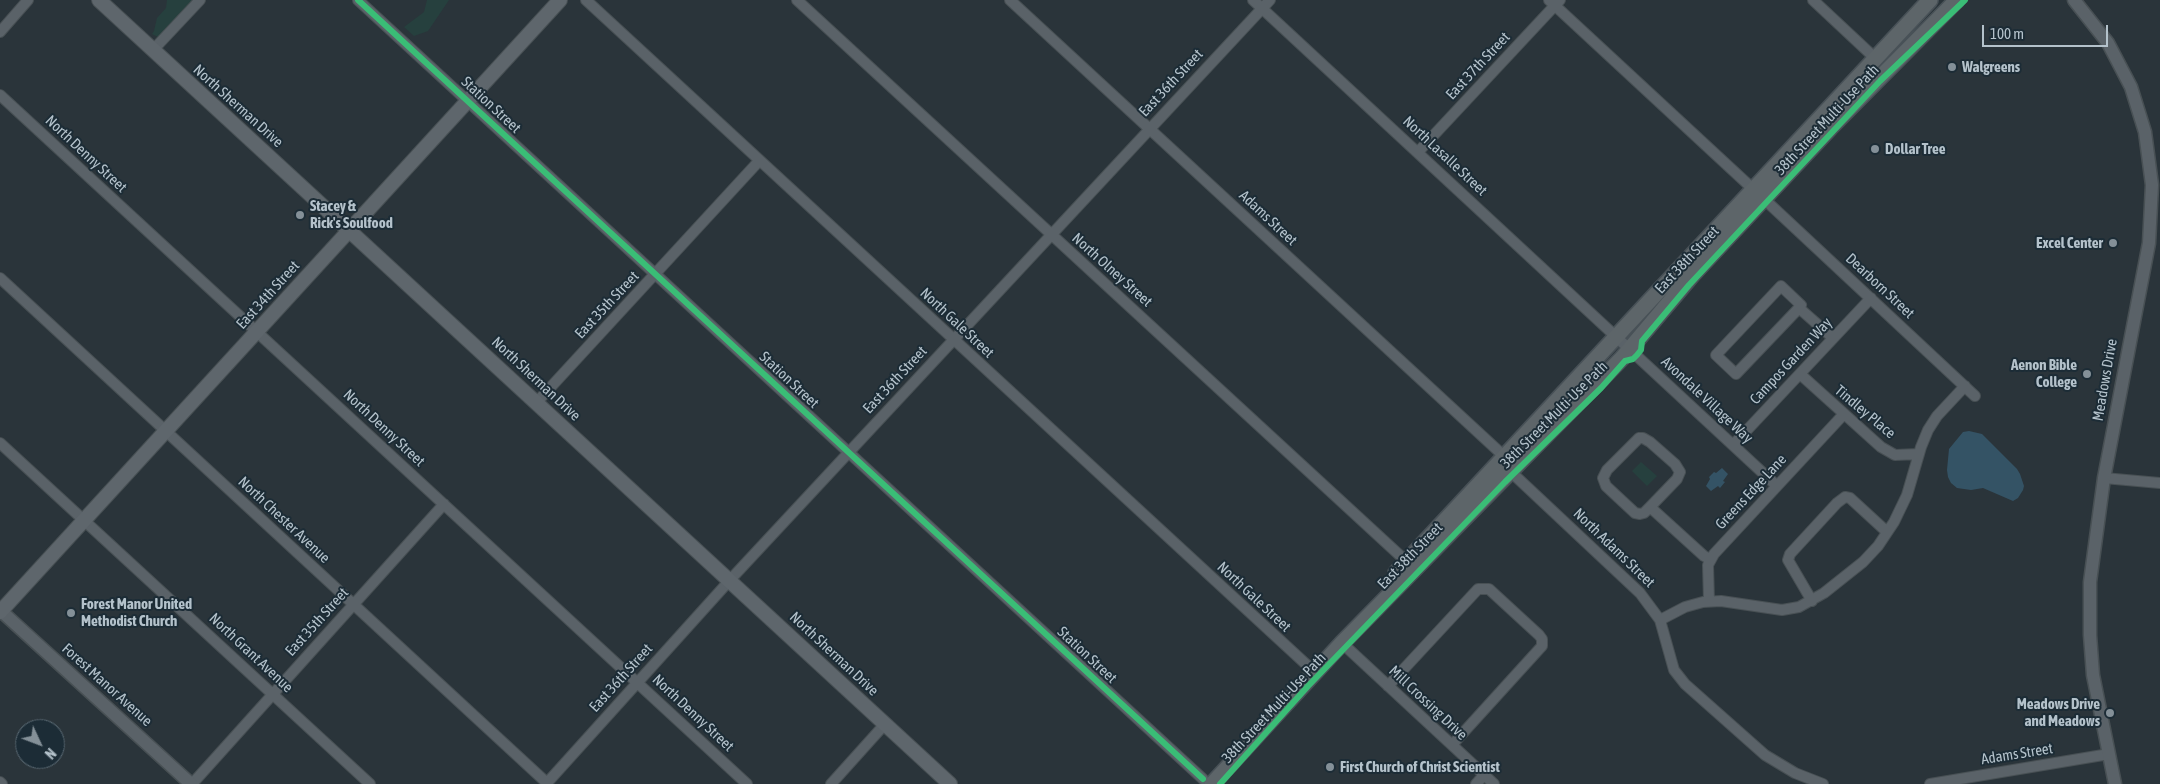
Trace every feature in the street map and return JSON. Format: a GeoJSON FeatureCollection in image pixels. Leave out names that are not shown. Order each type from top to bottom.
{"type":"FeatureCollection","features":[{"type":"Feature","properties":{"kind":"main road","name":"North Sherman Drive"},"geometry":{"type":"LineString","coordinates":[[99,0],[950,784]]}},
{"type":"Feature","properties":{"kind":"main road","name":"East 34th Street"},"geometry":{"type":"LineString","coordinates":[[0,611],[560,0]]}},
{"type":"Feature","properties":{"kind":"main road","name":"East 38th Street"},"geometry":{"type":"LineString","coordinates":[[1204,782],[1308,666],[1407,562],[1630,349],[1758,193],[1930,0]]}},
{"type":"Feature","properties":{"kind":"main road","name":"East 38th Street"},"geometry":{"type":"LineString","coordinates":[[1204,782],[1342,643],[1508,464],[1617,336],[1758,193],[1958,0]]}},
{"type":"Feature","properties":{"kind":"street"},"geometry":{"type":"LineString","coordinates":[[0,32],[28,0]]}},
{"type":"Feature","properties":{"kind":"street"},"geometry":{"type":"LineString","coordinates":[[153,50],[200,0]]}},
{"type":"Feature","properties":{"kind":"street","name":"Station Street"},"geometry":{"type":"LineString","coordinates":[[358,0],[1204,782]]}},
{"type":"Feature","properties":{"kind":"street","name":"North Gale Street"},"geometry":{"type":"LineString","coordinates":[[586,0],[1308,666]]}},
{"type":"Feature","properties":{"kind":"street","name":"North Olney Street"},"geometry":{"type":"LineString","coordinates":[[797,0],[1407,562]]}},
{"type":"Feature","properties":{"kind":"street","name":"Adams Street"},"geometry":{"type":"LineString","coordinates":[[1010,0],[1508,464]]}},
{"type":"Feature","properties":{"kind":"street","name":"North Lasalle Street"},"geometry":{"type":"LineString","coordinates":[[1252,0],[1617,336]]}},
{"type":"Feature","properties":{"kind":"street","name":"East 36th Street"},"geometry":{"type":"LineString","coordinates":[[547,784],[730,580],[1270,0]]}},
{"type":"Feature","properties":{"kind":"street"},"geometry":{"type":"LineString","coordinates":[[1813,0],[1876,59]]}},
{"type":"Feature","properties":{"kind":"street","name":"Meadows Drive"},"geometry":{"type":"LineString","coordinates":[[2074,0],[2103,36],[2119,62],[2131,87],[2145,132],[2152,185],[2148,244],[2104,478],[2090,574],[2089,617],[2093,675],[2115,784]]}},
{"type":"Feature","properties":{"kind":"street","name":"Dearborn Street"},"geometry":{"type":"LineString","coordinates":[[1554,2],[1975,396]]}},
{"type":"Feature","properties":{"kind":"street","name":"East 37th Street"},"geometry":{"type":"LineString","coordinates":[[1418,152],[1554,2]]}},
{"type":"Feature","properties":{"kind":"street","name":"North Denny Street"},"geometry":{"type":"LineString","coordinates":[[0,95],[747,784]]}},
{"type":"Feature","properties":{"kind":"street","name":"East 35th Street"},"geometry":{"type":"LineString","coordinates":[[537,402],[759,161]]}},
{"type":"Feature","properties":{"kind":"street","name":"North Chester Avenue"},"geometry":{"type":"LineString","coordinates":[[0,278],[547,784]]}},
{"type":"Feature","properties":{"kind":"street"},"geometry":{"type":"LineString","coordinates":[[1781,286],[1801,305],[1799,308],[1736,374],[1716,355],[1781,286]]}},
{"type":"Feature","properties":{"kind":"street","name":"Campos Garden Way"},"geometry":{"type":"LineString","coordinates":[[1733,446],[1871,298]]}},
{"type":"Feature","properties":{"kind":"street"},"geometry":{"type":"LineString","coordinates":[[1799,308],[1833,338]]}},
{"type":"Feature","properties":{"kind":"street","name":"Avondale Village Way"},"geometry":{"type":"LineString","coordinates":[[1617,336],[1777,486]]}},
{"type":"Feature","properties":{"kind":"street","name":"Tindley Place"},"geometry":{"type":"LineString","coordinates":[[1800,374],[1873,442],[1895,455],[1919,454]]}},
{"type":"Feature","properties":{"kind":"street"},"geometry":{"type":"LineString","coordinates":[[1660,620],[1690,605],[1709,601],[1729,602],[1773,610],[1791,609],[1812,601],[1863,562],[1888,532],[1908,495],[1919,454],[1932,422],[1965,386]]}},
{"type":"Feature","properties":{"kind":"street","name":"Greens Edge Lane"},"geometry":{"type":"LineString","coordinates":[[1710,559],[1844,415]]}},
{"type":"Feature","properties":{"kind":"street"},"geometry":{"type":"LineString","coordinates":[[1639,438],[1650,442],[1675,464],[1680,472],[1677,479],[1650,508],[1644,513],[1635,513],[1606,486],[1603,478],[1607,470],[1639,438]]}},
{"type":"Feature","properties":{"kind":"street","name":"North Grant Avenue"},"geometry":{"type":"LineString","coordinates":[[0,443],[370,784]]}},
{"type":"Feature","properties":{"kind":"street","name":"North Adams Street"},"geometry":{"type":"LineString","coordinates":[[1508,464],[1628,579],[1660,620],[1674,670],[1685,684],[1756,748],[1781,766],[1823,784]]}},
{"type":"Feature","properties":{"kind":"street"},"geometry":{"type":"LineString","coordinates":[[2104,478],[2160,483]]}},
{"type":"Feature","properties":{"kind":"street"},"geometry":{"type":"LineString","coordinates":[[1812,601],[1788,560],[1790,554],[1837,503],[1845,497],[1850,498],[1888,532]]}},
{"type":"Feature","properties":{"kind":"street","name":"East 35th Street"},"geometry":{"type":"LineString","coordinates":[[191,784],[444,504]]}},
{"type":"Feature","properties":{"kind":"street"},"geometry":{"type":"LineString","coordinates":[[1650,508],[1704,556],[1710,559],[1708,570],[1709,601]]}},
{"type":"Feature","properties":{"kind":"street"},"geometry":{"type":"LineString","coordinates":[[1388,686],[1478,589],[1489,589],[1539,635],[1542,643],[1540,649],[1452,745]]}},
{"type":"Feature","properties":{"kind":"street","name":"Forest Manor Avenue"},"geometry":{"type":"LineString","coordinates":[[0,611],[191,784]]}},
{"type":"Feature","properties":{"kind":"street","name":"Mill Crossing Drive"},"geometry":{"type":"LineString","coordinates":[[1342,643],[1494,784]]}},
{"type":"Feature","properties":{"kind":"street"},"geometry":{"type":"LineString","coordinates":[[831,784],[885,724]]}},
{"type":"Feature","properties":{"kind":"street","name":"Adams Street"},"geometry":{"type":"LineString","coordinates":[[1930,784],[2109,754]]}},
{"type":"Feature","properties":{"kind":"street"},"geometry":{"type":"LineString","coordinates":[[1476,784],[1484,775]]}},
{"type":"Feature","properties":{"kind":"green space"},"geometry":{"type":"Polygon","coordinates":[[[167,0],[194,0],[168,29],[158,37],[152,34],[157,18],[166,8],[167,0]]]}},
{"type":"Feature","properties":{"kind":"green space"},"geometry":{"type":"Polygon","coordinates":[[[427,0],[449,0],[428,31],[414,36],[404,27],[424,12],[427,0]]]}},
{"type":"Feature","properties":{"kind":"green space"},"geometry":{"type":"Polygon","coordinates":[[[1641,462],[1657,476],[1647,486],[1632,471],[1641,462]]]}},
{"type":"Feature","properties":{"kind":"water"},"geometry":{"type":"Polygon","coordinates":[[[1969,431],[1982,434],[2017,469],[2024,486],[2018,498],[2013,501],[1983,488],[1971,490],[1957,488],[1951,483],[1947,470],[1949,449],[1963,432],[1969,431]]]}},
{"type":"Feature","properties":{"kind":"water"},"geometry":{"type":"Polygon","coordinates":[[[1722,468],[1728,474],[1723,481],[1725,482],[1720,488],[1718,486],[1711,491],[1706,486],[1710,479],[1709,477],[1722,468]]]}},
{"type":"Feature","properties":{"kind":"cycle path"},"geometry":{"type":"LineString","coordinates":[[358,0],[1203,779]]}},
{"type":"Feature","properties":{"kind":"cycle path","name":"38th Street Multi-Use Path"},"geometry":{"type":"LineString","coordinates":[[1220,784],[1308,686],[1505,482],[1601,388],[1625,361],[1633,359],[1637,355],[1641,350],[1642,341],[1689,285],[1880,81],[1965,0]]}},
{"type":"Feature","properties":{"kind":"place","name":"Walgreens"},"geometry":{"type":"Point","coordinates":[1952,67]}},
{"type":"Feature","properties":{"kind":"place","name":"Dollar Tree"},"geometry":{"type":"Point","coordinates":[1875,149]}},
{"type":"Feature","properties":{"kind":"place","name":"Stacey & Rick's Soulfood"},"geometry":{"type":"Point","coordinates":[300,215]}},
{"type":"Feature","properties":{"kind":"place","name":"Excel Center"},"geometry":{"type":"Point","coordinates":[2113,243]}},
{"type":"Feature","properties":{"kind":"place","name":"Aenon Bible College"},"geometry":{"type":"Point","coordinates":[2087,374]}},
{"type":"Feature","properties":{"kind":"place","name":"Forest Manor United Methodist Church"},"geometry":{"type":"Point","coordinates":[71,613]}},
{"type":"Feature","properties":{"kind":"place","name":"Meadows Drive and Meadows"},"geometry":{"type":"Point","coordinates":[2110,713]}},
{"type":"Feature","properties":{"kind":"place","name":"First Church of Christ Scientist"},"geometry":{"type":"Point","coordinates":[1330,767]}}]}
